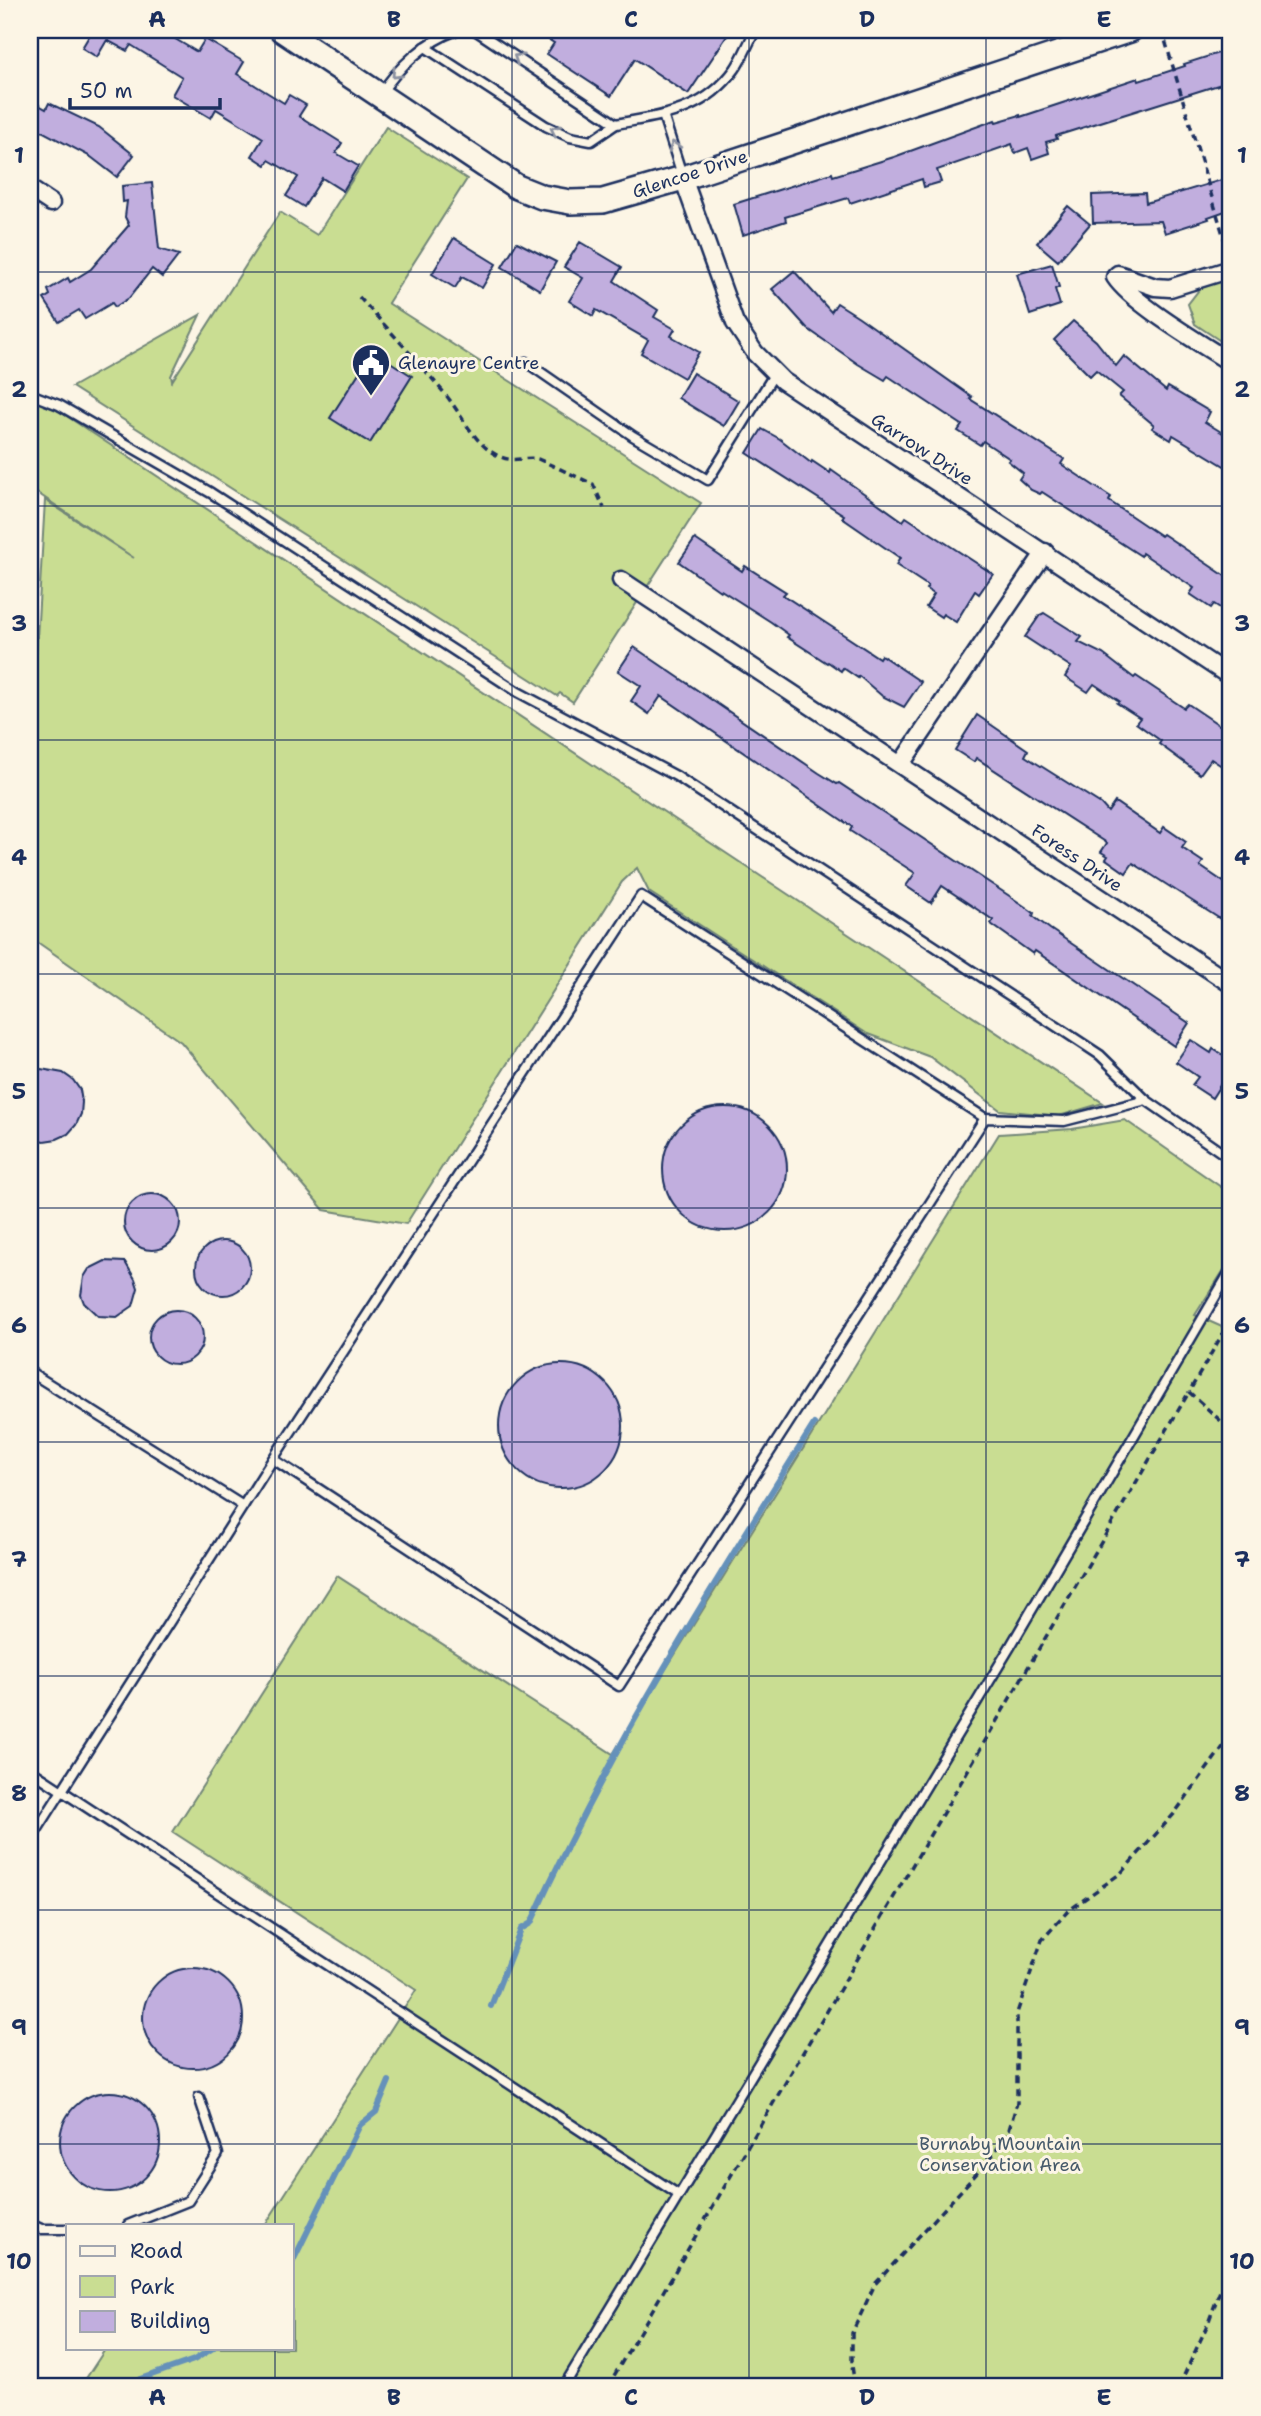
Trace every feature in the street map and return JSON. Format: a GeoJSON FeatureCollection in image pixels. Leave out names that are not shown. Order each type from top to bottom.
{"type":"FeatureCollection","features":[{"type":"Feature","properties":{"kind":"street","name":"Glencoe Drive"},"geometry":{"type":"LineString","coordinates":[[282,30],[517,187],[542,197],[570,202],[603,201],[683,178],[1130,30]]}},
{"type":"Feature","properties":{"kind":"street","name":"Garrow Drive"},"geometry":{"type":"LineString","coordinates":[[683,178],[735,323],[755,353],[783,381],[1231,677]]}},
{"type":"Feature","properties":{"kind":"street"},"geometry":{"type":"LineString","coordinates":[[30,189],[51,203]]}},
{"type":"Feature","properties":{"kind":"street"},"geometry":{"type":"LineString","coordinates":[[1230,262],[1170,288],[1155,288],[1118,274],[1115,277],[1120,286],[1163,318],[1231,363]]}},
{"type":"Feature","properties":{"kind":"street"},"geometry":{"type":"LineString","coordinates":[[901,764],[1045,552]]}},
{"type":"Feature","properties":{"kind":"street","name":"Foress Drive"},"geometry":{"type":"LineString","coordinates":[[621,580],[1231,984]]}},
{"type":"Feature","properties":{"kind":"lane"},"geometry":{"type":"LineString","coordinates":[[380,95],[389,80],[425,47],[457,30]]}},
{"type":"Feature","properties":{"kind":"lane"},"geometry":{"type":"LineString","coordinates":[[475,30],[616,124]]}},
{"type":"Feature","properties":{"kind":"lane"},"geometry":{"type":"LineString","coordinates":[[425,47],[546,126],[570,137],[590,141],[616,124],[692,107],[720,87],[736,68],[753,30]]}},
{"type":"Feature","properties":{"kind":"lane"},"geometry":{"type":"LineString","coordinates":[[663,115],[683,178]]}},
{"type":"Feature","properties":{"kind":"lane"},"geometry":{"type":"LineString","coordinates":[[526,362],[633,436],[708,480],[775,373]]}},
{"type":"Feature","properties":{"kind":"lane"},"geometry":{"type":"LineString","coordinates":[[30,394],[58,405],[211,493],[518,692],[676,776],[1100,1055],[1146,1100],[1231,1159]]}},
{"type":"Feature","properties":{"kind":"lane"},"geometry":{"type":"LineString","coordinates":[[30,1841],[272,1459],[641,896],[985,1118],[1064,1121],[1146,1100]]}},
{"type":"Feature","properties":{"kind":"lane"},"geometry":{"type":"LineString","coordinates":[[272,1459],[619,1686],[985,1118]]}},
{"type":"Feature","properties":{"kind":"lane"},"geometry":{"type":"LineString","coordinates":[[564,2386],[1010,1647],[1231,1270]]}},
{"type":"Feature","properties":{"kind":"lane"},"geometry":{"type":"LineString","coordinates":[[30,1372],[243,1506]]}},
{"type":"Feature","properties":{"kind":"lane"},"geometry":{"type":"LineString","coordinates":[[30,1770],[679,2195]]}},
{"type":"Feature","properties":{"kind":"lane"},"geometry":{"type":"LineString","coordinates":[[130,2224],[187,2201],[218,2154],[199,2097]]}},
{"type":"Feature","properties":{"kind":"lane"},"geometry":{"type":"LineString","coordinates":[[30,2224],[41,2229],[66,2229]]}},
{"type":"Feature","properties":{"kind":"path"},"geometry":{"type":"LineString","coordinates":[[1162,30],[1230,262]]}},
{"type":"Feature","properties":{"kind":"path"},"geometry":{"type":"LineString","coordinates":[[359,296],[447,396],[476,438],[499,457],[517,461],[538,458],[593,484],[604,508]]}},
{"type":"Feature","properties":{"kind":"path"},"geometry":{"type":"LineString","coordinates":[[608,2386],[1231,1319]]}},
{"type":"Feature","properties":{"kind":"path"},"geometry":{"type":"LineString","coordinates":[[1189,1392],[1223,1423],[1231,1421]]}},
{"type":"Feature","properties":{"kind":"path"},"geometry":{"type":"LineString","coordinates":[[855,2386],[852,2333],[875,2284],[990,2159],[1008,2133],[1017,2103],[1017,2013],[1042,1940],[1068,1912],[1121,1873],[1174,1814],[1231,1735]]}},
{"type":"Feature","properties":{"kind":"path"},"geometry":{"type":"LineString","coordinates":[[1179,2386],[1208,2326],[1231,2261]]}},
{"type":"Feature","properties":{"kind":"green space"},"geometry":{"type":"Polygon","coordinates":[[[386,127],[467,179],[388,303],[701,503],[573,702],[560,693],[557,696],[72,387],[200,315],[171,376],[172,381],[280,212],[317,235],[386,127]]]}},
{"type":"Feature","properties":{"kind":"green space"},"geometry":{"type":"Polygon","coordinates":[[[1231,278],[1231,348],[1195,324],[1188,304],[1202,286],[1231,278]]]}},
{"type":"Feature","properties":{"kind":"green space"},"geometry":{"type":"Polygon","coordinates":[[[30,399],[59,411],[1103,1103],[1059,1116],[1000,1110],[930,1057],[866,1033],[649,892],[637,868],[622,882],[406,1224],[324,1210],[181,1042],[30,937],[30,760],[45,500],[134,558],[30,488],[30,399]]]}},
{"type":"Feature","properties":{"kind":"green space","name":"Burnaby Mountain Conservation Area"},"geometry":{"type":"Polygon","coordinates":[[[1125,1120],[1231,1194],[1231,1259],[1195,1315],[1231,1331],[1231,2386],[81,2386],[105,2350],[294,2350],[294,2224],[266,2224],[416,1990],[173,1832],[337,1576],[613,1754],[999,1134],[1072,1129],[1125,1120]]]}},
{"type":"Feature","properties":{"kind":"building"},"geometry":{"type":"Polygon","coordinates":[[[90,30],[160,30],[197,52],[205,39],[244,62],[237,74],[284,103],[289,95],[306,105],[299,116],[342,143],[336,153],[358,166],[343,191],[322,178],[304,207],[286,196],[298,177],[269,160],[266,165],[252,156],[263,138],[216,109],[211,118],[172,95],[182,77],[131,45],[127,51],[107,40],[97,57],[82,48],[92,31],[90,30]]]}},
{"type":"Feature","properties":{"kind":"building"},"geometry":{"type":"Polygon","coordinates":[[[533,30],[731,30],[688,94],[635,59],[611,96],[547,54],[554,43],[533,30]]]}},
{"type":"Feature","properties":{"kind":"building"},"geometry":{"type":"Polygon","coordinates":[[[1231,49],[1231,81],[1056,136],[1057,139],[1046,142],[1049,153],[1032,159],[1028,148],[1015,153],[1012,144],[937,170],[941,182],[924,187],[922,179],[850,203],[848,198],[785,217],[786,221],[743,235],[734,204],[832,173],[833,176],[894,157],[995,120],[996,122],[1020,117],[1138,78],[1139,81],[1231,49]]]}},
{"type":"Feature","properties":{"kind":"building"},"geometry":{"type":"Polygon","coordinates":[[[30,100],[46,109],[49,103],[99,127],[134,155],[117,177],[91,157],[30,125],[30,100]]]}},
{"type":"Feature","properties":{"kind":"building"},"geometry":{"type":"Polygon","coordinates":[[[1231,177],[1231,209],[1208,217],[1209,219],[1165,233],[1161,221],[1093,223],[1092,195],[1145,193],[1146,203],[1231,177]]]}},
{"type":"Feature","properties":{"kind":"building"},"geometry":{"type":"Polygon","coordinates":[[[152,183],[159,249],[179,255],[162,277],[152,269],[129,298],[115,307],[112,303],[85,319],[79,310],[59,322],[44,299],[50,295],[48,290],[68,278],[70,282],[91,269],[129,225],[125,217],[127,201],[123,202],[122,186],[152,183]]]}},
{"type":"Feature","properties":{"kind":"building"},"geometry":{"type":"Polygon","coordinates":[[[1068,206],[1090,224],[1058,261],[1037,243],[1068,206]]]}},
{"type":"Feature","properties":{"kind":"building"},"geometry":{"type":"Polygon","coordinates":[[[454,238],[496,264],[482,288],[462,277],[455,288],[432,274],[454,238]]]}},
{"type":"Feature","properties":{"kind":"building"},"geometry":{"type":"Polygon","coordinates":[[[517,242],[556,262],[540,290],[502,267],[517,242]]]}},
{"type":"Feature","properties":{"kind":"building"},"geometry":{"type":"Polygon","coordinates":[[[580,242],[622,267],[614,281],[658,310],[654,317],[675,329],[671,336],[699,352],[684,378],[641,353],[648,340],[596,310],[593,316],[569,301],[583,278],[564,267],[580,242]]]}},
{"type":"Feature","properties":{"kind":"building"},"geometry":{"type":"Polygon","coordinates":[[[1052,264],[1059,287],[1055,289],[1060,305],[1030,315],[1017,274],[1052,264]]]}},
{"type":"Feature","properties":{"kind":"building"},"geometry":{"type":"Polygon","coordinates":[[[794,271],[831,312],[837,303],[859,317],[972,397],[970,399],[1064,459],[1061,464],[1111,497],[1109,501],[1231,580],[1231,615],[1214,604],[1211,608],[1190,594],[1194,588],[1142,553],[1141,556],[1042,492],[1040,494],[1031,490],[1019,479],[1023,473],[1008,461],[1010,459],[983,441],[980,445],[958,431],[962,425],[888,376],[885,380],[858,364],[808,329],[772,289],[794,271]]]}},
{"type":"Feature","properties":{"kind":"building"},"geometry":{"type":"Polygon","coordinates":[[[1073,321],[1096,341],[1116,366],[1124,356],[1166,391],[1168,387],[1210,412],[1205,422],[1231,438],[1231,470],[1173,435],[1171,440],[1152,428],[1154,425],[1119,396],[1123,392],[1096,370],[1090,376],[1054,340],[1073,321]]]}},
{"type":"Feature","properties":{"kind":"building","name":"Glenayre Centre"},"geometry":{"type":"Polygon","coordinates":[[[373,351],[412,376],[370,443],[330,418],[373,351]]]}},
{"type":"Feature","properties":{"kind":"building"},"geometry":{"type":"Polygon","coordinates":[[[693,373],[739,401],[724,426],[678,398],[693,373]]]}},
{"type":"Feature","properties":{"kind":"building"},"geometry":{"type":"Polygon","coordinates":[[[762,429],[811,463],[812,461],[830,473],[831,470],[903,521],[906,517],[993,574],[979,594],[975,591],[956,622],[943,614],[941,617],[926,607],[934,594],[926,589],[928,586],[896,565],[900,558],[842,518],[844,515],[747,453],[762,429]]]}},
{"type":"Feature","properties":{"kind":"building"},"geometry":{"type":"Polygon","coordinates":[[[695,539],[742,571],[745,566],[786,592],[783,595],[921,682],[904,707],[882,696],[859,676],[858,678],[843,668],[841,671],[827,663],[787,637],[789,635],[771,622],[679,562],[695,539]]]}},
{"type":"Feature","properties":{"kind":"building"},"geometry":{"type":"Polygon","coordinates":[[[1044,613],[1082,637],[1078,642],[1103,654],[1134,678],[1136,676],[1184,708],[1188,704],[1231,733],[1231,772],[1211,759],[1200,774],[1159,744],[1161,741],[1136,723],[1140,718],[1117,703],[1119,701],[1094,684],[1088,692],[1065,677],[1071,667],[1025,637],[1044,613]]]}},
{"type":"Feature","properties":{"kind":"building"},"geometry":{"type":"Polygon","coordinates":[[[634,647],[819,773],[839,783],[1011,897],[1034,913],[1033,916],[1050,929],[1189,1023],[1174,1046],[1035,951],[1033,954],[991,924],[993,920],[942,886],[931,903],[906,886],[915,873],[850,831],[852,827],[661,696],[649,714],[631,701],[641,686],[618,671],[634,647]]]}},
{"type":"Feature","properties":{"kind":"building"},"geometry":{"type":"Polygon","coordinates":[[[977,715],[1028,750],[1025,756],[1101,804],[1108,812],[1115,802],[1160,833],[1164,827],[1186,842],[1182,848],[1203,862],[1200,866],[1231,887],[1231,926],[1133,863],[1126,873],[1106,859],[1108,856],[1101,852],[1107,843],[976,758],[974,762],[955,750],[977,715]]]}},
{"type":"Feature","properties":{"kind":"building"},"geometry":{"type":"Polygon","coordinates":[[[1191,1040],[1211,1053],[1213,1049],[1231,1060],[1231,1068],[1212,1098],[1192,1085],[1198,1077],[1176,1062],[1191,1040]]]}},
{"type":"Feature","properties":{"kind":"building"},"geometry":{"type":"Polygon","coordinates":[[[41,1069],[63,1073],[73,1080],[80,1090],[82,1102],[81,1114],[68,1134],[44,1141],[30,1138],[30,1072],[41,1069]]]}},
{"type":"Feature","properties":{"kind":"building"},"geometry":{"type":"Polygon","coordinates":[[[725,1107],[749,1111],[769,1125],[783,1145],[787,1169],[783,1193],[769,1213],[749,1227],[725,1231],[701,1227],[681,1213],[667,1193],[663,1169],[667,1145],[681,1125],[701,1111],[725,1107]]]}},
{"type":"Feature","properties":{"kind":"building"},"geometry":{"type":"Polygon","coordinates":[[[152,1194],[163,1196],[172,1202],[178,1211],[178,1233],[172,1242],[163,1248],[152,1250],[141,1248],[132,1242],[126,1233],[124,1222],[126,1211],[132,1202],[141,1196],[152,1194]]]}},
{"type":"Feature","properties":{"kind":"building"},"geometry":{"type":"Polygon","coordinates":[[[223,1241],[242,1249],[250,1268],[242,1287],[223,1295],[204,1287],[196,1268],[204,1249],[223,1241]]]}},
{"type":"Feature","properties":{"kind":"building"},"geometry":{"type":"Polygon","coordinates":[[[105,1261],[125,1262],[138,1288],[133,1306],[117,1317],[98,1316],[84,1303],[81,1295],[84,1277],[89,1269],[105,1261]]]}},
{"type":"Feature","properties":{"kind":"building"},"geometry":{"type":"Polygon","coordinates":[[[176,1310],[195,1318],[203,1337],[195,1356],[176,1364],[157,1356],[149,1337],[157,1318],[176,1310]]]}},
{"type":"Feature","properties":{"kind":"building"},"geometry":{"type":"Polygon","coordinates":[[[561,1364],[585,1369],[605,1382],[618,1402],[623,1426],[618,1450],[605,1470],[585,1483],[561,1488],[537,1483],[517,1470],[504,1450],[499,1426],[504,1402],[517,1382],[537,1369],[561,1364]]]}},
{"type":"Feature","properties":{"kind":"building"},"geometry":{"type":"Polygon","coordinates":[[[193,1968],[212,1972],[228,1983],[239,1999],[243,2018],[239,2037],[228,2053],[212,2064],[193,2068],[174,2064],[158,2053],[147,2037],[143,2018],[147,1999],[158,1983],[174,1972],[193,1968]]]}},
{"type":"Feature","properties":{"kind":"building"},"geometry":{"type":"Polygon","coordinates":[[[110,2092],[138,2100],[152,2114],[160,2142],[152,2170],[138,2184],[110,2192],[82,2184],[68,2170],[60,2142],[68,2114],[82,2100],[110,2092]]]}},
{"type":"Feature","properties":{"kind":"waterway"},"geometry":{"type":"LineString","coordinates":[[491,2006],[521,1929],[531,1923],[628,1731],[700,1607],[814,1424]]}},
{"type":"Feature","properties":{"kind":"waterway"},"geometry":{"type":"LineString","coordinates":[[294,2259],[360,2125],[376,2112],[389,2081]]}},
{"type":"Feature","properties":{"kind":"waterway"},"geometry":{"type":"LineString","coordinates":[[134,2386],[140,2379],[194,2360],[210,2350]]}},
{"type":"Feature","properties":{"kind":"place","name":"Glenayre Centre"},"geometry":{"type":"Point","coordinates":[371,397]}}]}
